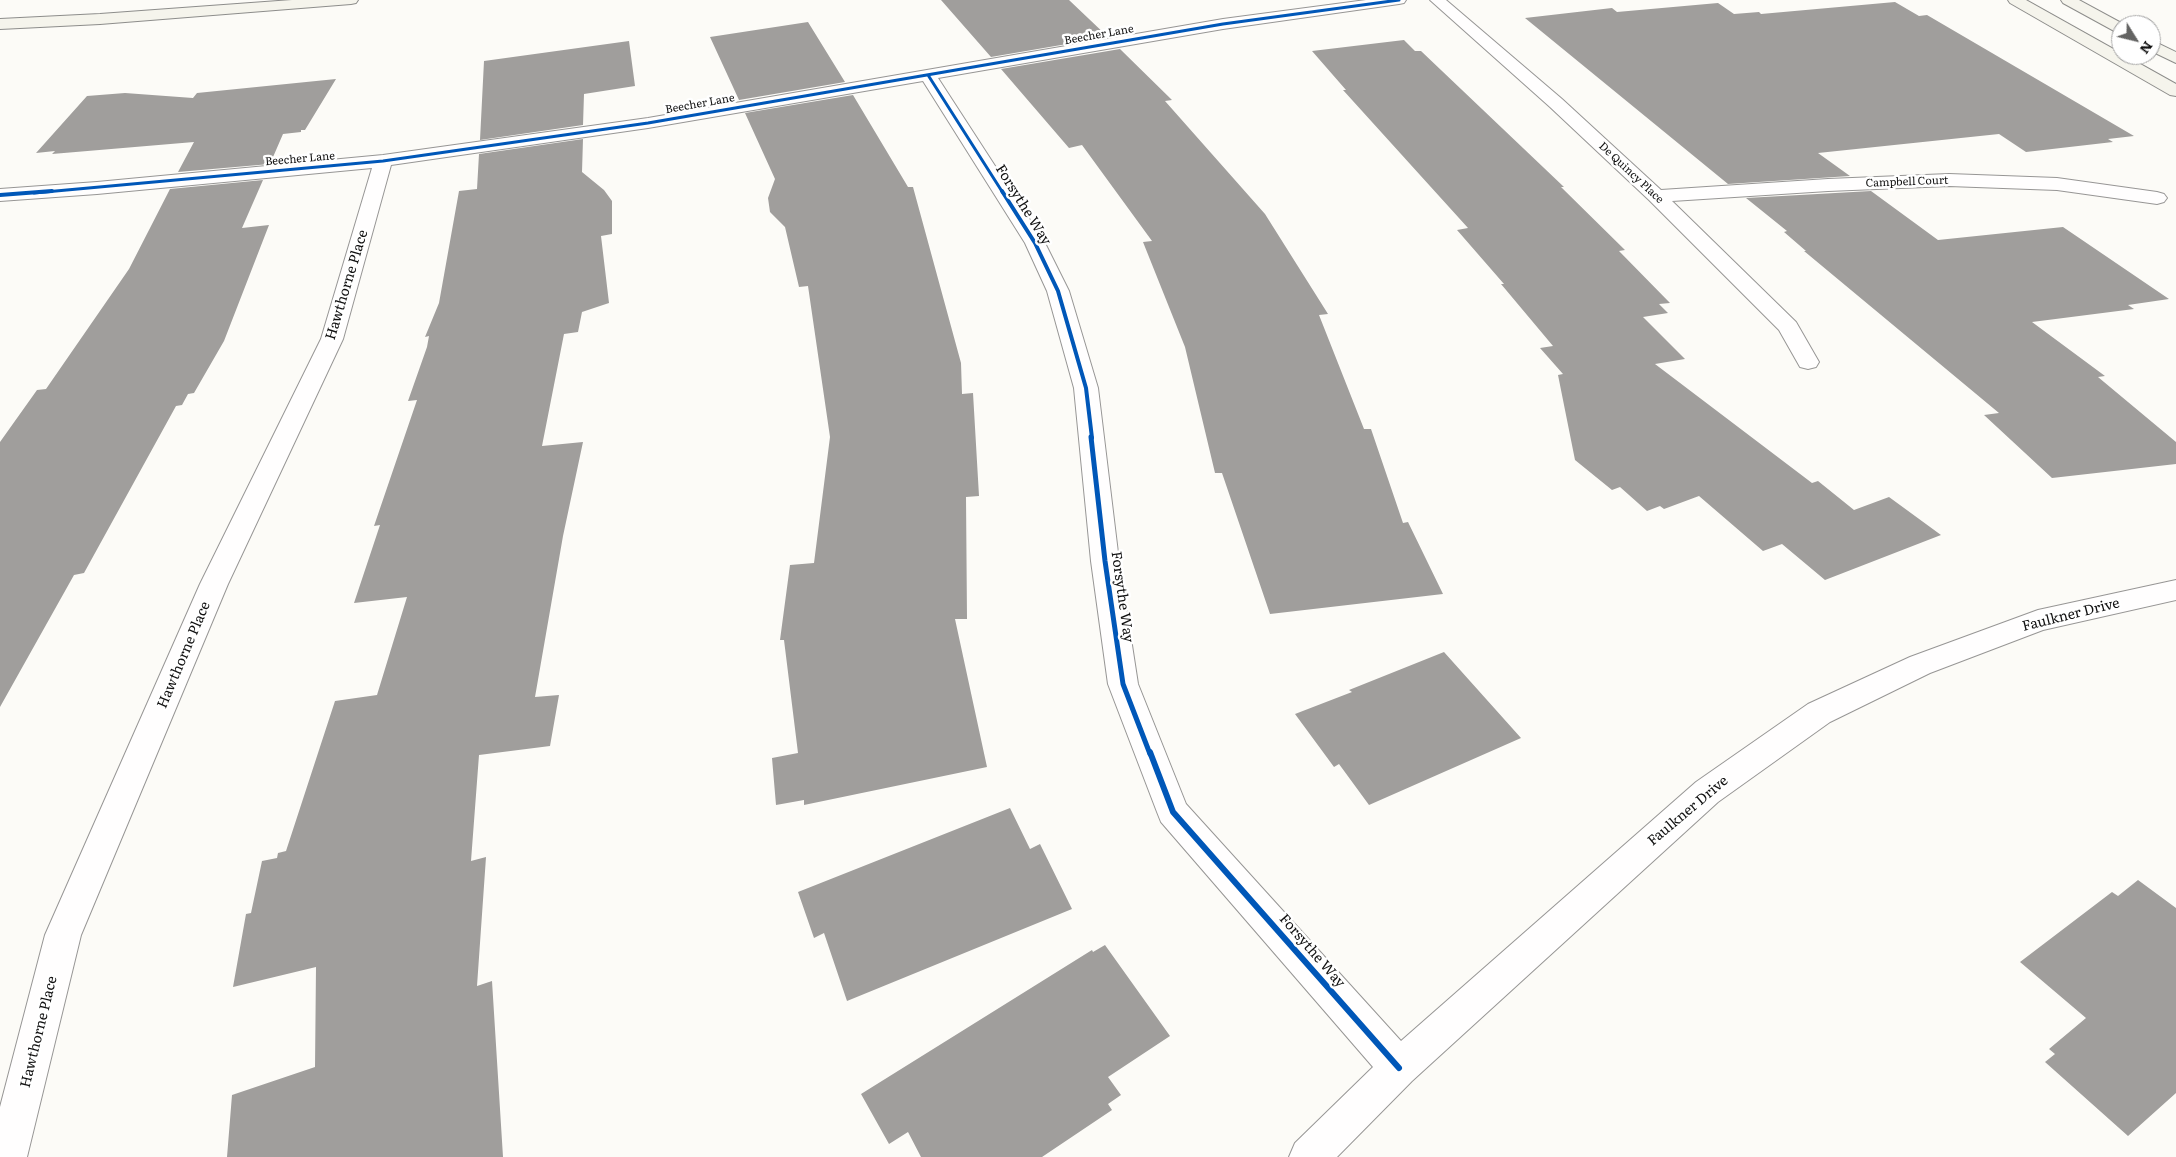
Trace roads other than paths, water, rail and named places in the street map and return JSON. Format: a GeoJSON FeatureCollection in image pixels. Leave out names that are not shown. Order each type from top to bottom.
{"type":"FeatureCollection","features":[{"type":"Feature","properties":{"kind":"main road"},"geometry":{"type":"LineString","coordinates":[[0,24],[100,19],[351,0]]}},
{"type":"Feature","properties":{"kind":"main road"},"geometry":{"type":"LineString","coordinates":[[2015,0],[2176,91]]}},
{"type":"Feature","properties":{"kind":"main road"},"geometry":{"type":"LineString","coordinates":[[2068,0],[2111,24]]}},
{"type":"Feature","properties":{"kind":"main road"},"geometry":{"type":"LineString","coordinates":[[2161,50],[2176,58]]}},
{"type":"Feature","properties":{"kind":"street","name":"Beecher Lane"},"geometry":{"type":"LineString","coordinates":[[0,195],[383,161],[648,123],[1223,24],[1399,0]]}},
{"type":"Feature","properties":{"kind":"street","name":"De Quincy Place"},"geometry":{"type":"LineString","coordinates":[[1437,0],[1556,103],[1656,196],[1788,327],[1808,362]]}},
{"type":"Feature","properties":{"kind":"street","name":"Forsythe Way"},"geometry":{"type":"LineString","coordinates":[[928,75],[1035,243],[1058,291],[1086,388],[1105,561],[1123,684],[1173,812],[1400,1068]]}},
{"type":"Feature","properties":{"kind":"street","name":"Hawthorne Place"},"geometry":{"type":"LineString","coordinates":[[7,1157],[63,935],[214,584],[332,339],[383,161]]}},
{"type":"Feature","properties":{"kind":"street","name":"Campbell Court"},"geometry":{"type":"LineString","coordinates":[[1656,196],[1828,185],[1949,180],[2057,184],[2157,198]]}},
{"type":"Feature","properties":{"kind":"street","name":"Faulkner Drive"},"geometry":{"type":"LineString","coordinates":[[1309,1157],[1400,1068],[1708,792],[1819,713],[1920,664],[2038,621],[2176,590]]}}]}
